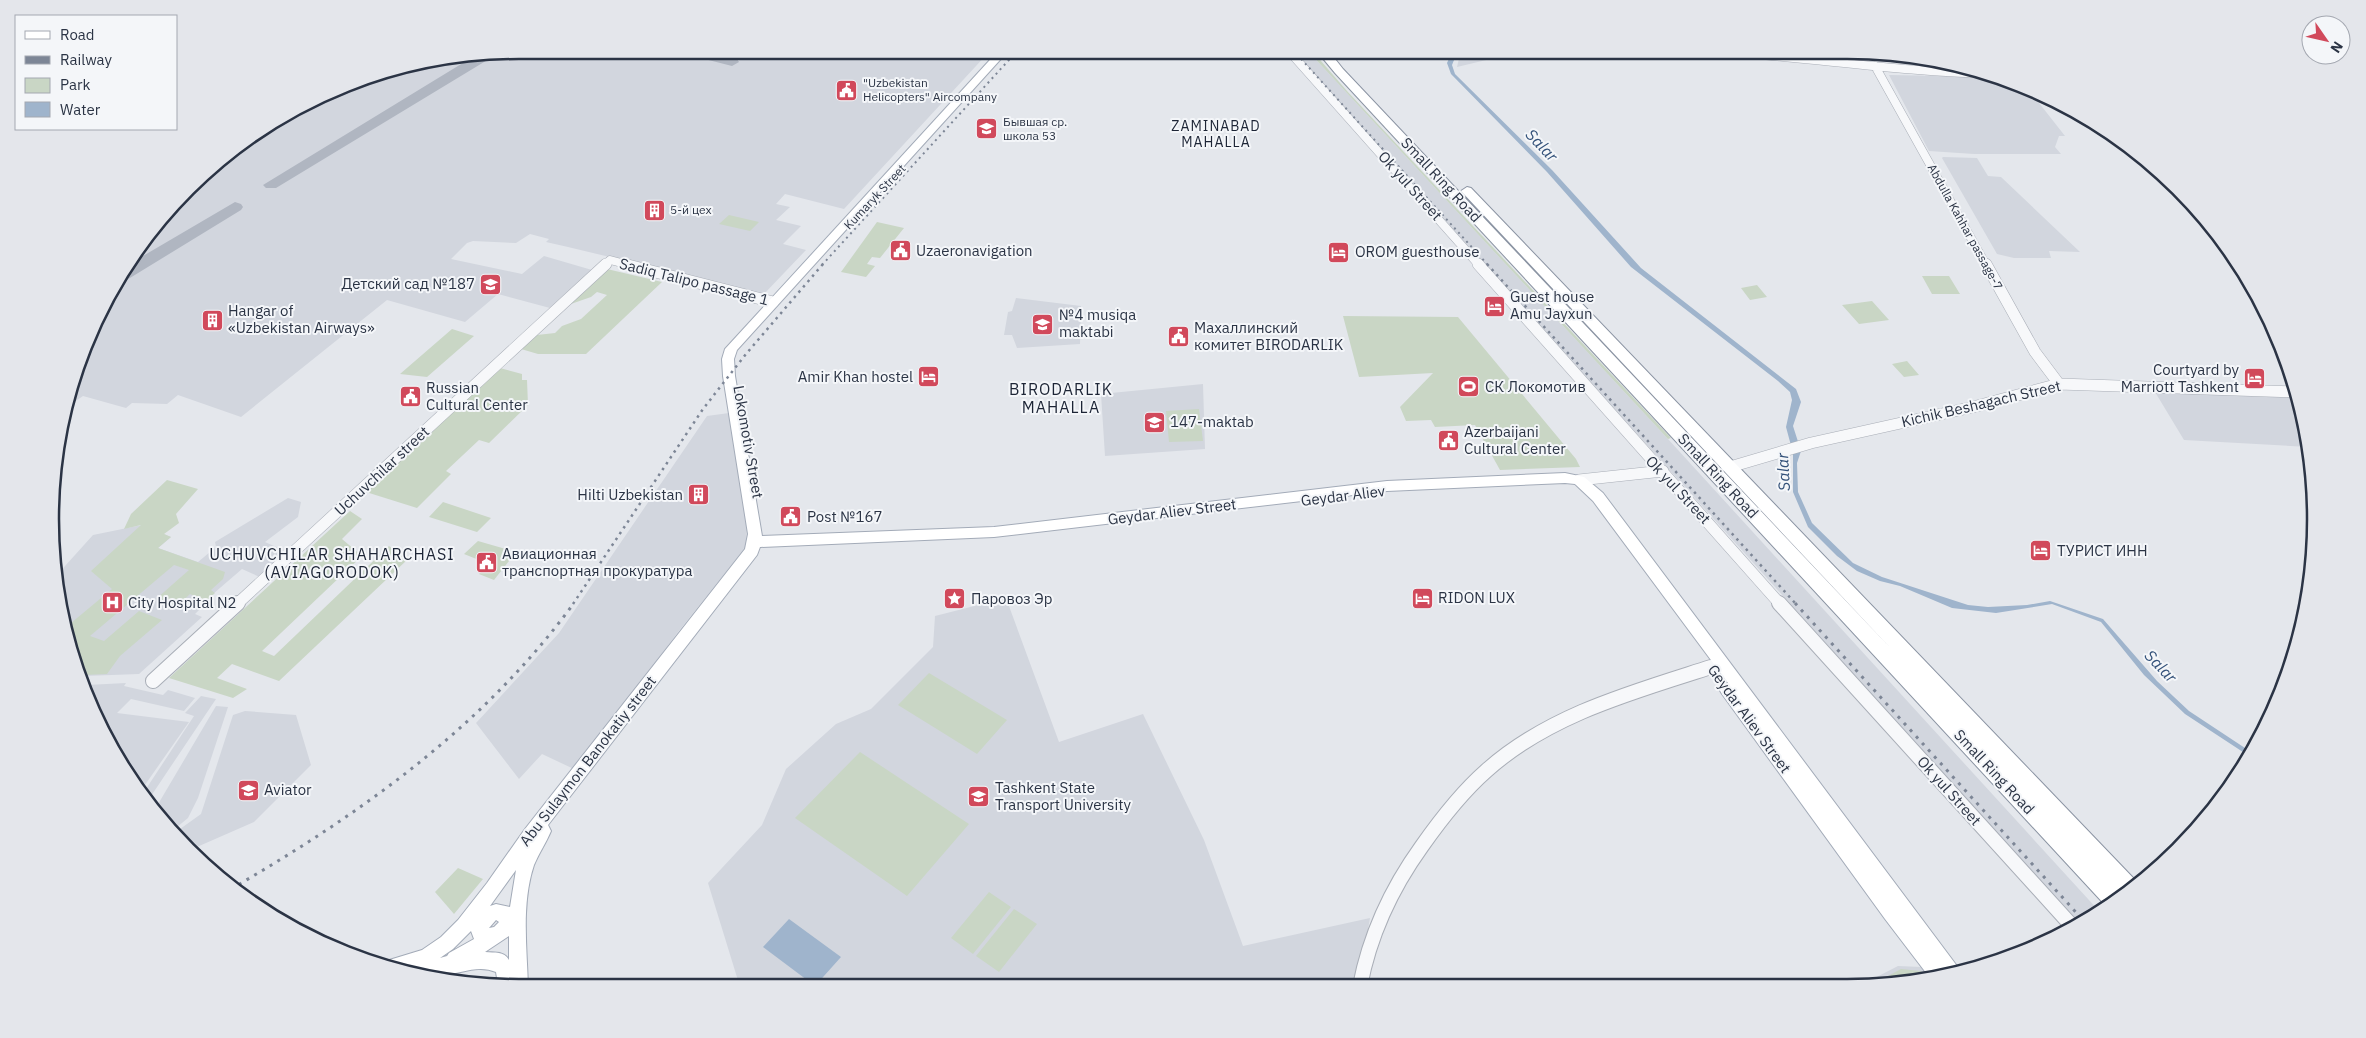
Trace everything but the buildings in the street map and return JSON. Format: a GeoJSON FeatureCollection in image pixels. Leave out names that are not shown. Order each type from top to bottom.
{"type":"FeatureCollection","features":[{"type":"Feature","properties":{"kind":"highway","name":"Small Ring Road"},"geometry":{"type":"LineString","coordinates":[[1329,59],[1722,470],[2126,885]]}},
{"type":"Feature","properties":{"kind":"highway","name":"Small Ring Road"},"geometry":{"type":"LineString","coordinates":[[1344,59],[2111,896]]}},
{"type":"Feature","properties":{"kind":"main road","name":"Kumaryk Street"},"geometry":{"type":"LineString","coordinates":[[737,345],[996,59]]}},
{"type":"Feature","properties":{"kind":"main road","name":"Kumaryk Street"},"geometry":{"type":"LineString","coordinates":[[775,303],[1000,59]]}},
{"type":"Feature","properties":{"kind":"main road","name":"Lokomotiv Street"},"geometry":{"type":"LineString","coordinates":[[737,345],[736,368],[761,542]]}},
{"type":"Feature","properties":{"kind":"main road","name":"Geydar Aliev Street"},"geometry":{"type":"LineString","coordinates":[[761,542],[994,535],[1387,486],[1550,478],[1579,480],[1598,497],[1631,549],[1923,947],[1937,970]]}},
{"type":"Feature","properties":{"kind":"main road","name":"Geydar Aliev Street"},"geometry":{"type":"LineString","coordinates":[[1563,483],[1579,480]]}},
{"type":"Feature","properties":{"kind":"main road","name":"Geydar Aliev Street"},"geometry":{"type":"LineString","coordinates":[[1563,483],[1575,487],[1585,495],[1631,549]]}},
{"type":"Feature","properties":{"kind":"main road","name":"Geydar Aliev"},"geometry":{"type":"LineString","coordinates":[[994,535],[1395,490],[1563,483]]}},
{"type":"Feature","properties":{"kind":"main road","name":"Abu Sulaymon Banokatiy street"},"geometry":{"type":"LineString","coordinates":[[413,967],[457,933],[493,889],[531,834],[747,557],[761,542]]}},
{"type":"Feature","properties":{"kind":"main road","name":"Abu Sulaymon Banokatiy street"},"geometry":{"type":"LineString","coordinates":[[515,979],[496,931],[519,895],[524,865],[542,833],[761,542]]}},
{"type":"Feature","properties":{"kind":"main road"},"geometry":{"type":"LineString","coordinates":[[493,889],[496,931],[506,979]]}},
{"type":"Feature","properties":{"kind":"main road"},"geometry":{"type":"LineString","coordinates":[[457,933],[496,931]]}},
{"type":"Feature","properties":{"kind":"main road"},"geometry":{"type":"LineString","coordinates":[[417,967],[456,958],[496,931]]}},
{"type":"Feature","properties":{"kind":"main road","name":"Geydar Aliev Street"},"geometry":{"type":"LineString","coordinates":[[1923,947],[1947,968]]}},
{"type":"Feature","properties":{"kind":"main road"},"geometry":{"type":"LineString","coordinates":[[418,968],[481,959],[494,960],[505,967]]}},
{"type":"Feature","properties":{"kind":"street","name":"Ok yul Street"},"geometry":{"type":"LineString","coordinates":[[1296,59],[1448,228],[1634,442],[1663,471],[1862,696],[2069,922]]}},
{"type":"Feature","properties":{"kind":"street"},"geometry":{"type":"LineString","coordinates":[[1814,59],[1924,72],[1962,73]]}},
{"type":"Feature","properties":{"kind":"street","name":"Abdulla Kahhar passage-7"},"geometry":{"type":"LineString","coordinates":[[1875,66],[2025,334],[2059,384]]}},
{"type":"Feature","properties":{"kind":"street","name":"Sadiq Talipo passage 1"},"geometry":{"type":"LineString","coordinates":[[610,260],[775,303]]}},
{"type":"Feature","properties":{"kind":"street","name":"Uchuvchilar street"},"geometry":{"type":"LineString","coordinates":[[153,681],[610,260]]}},
{"type":"Feature","properties":{"kind":"street","name":"Kichik Beshagach Street"},"geometry":{"type":"LineString","coordinates":[[1722,470],[1781,450],[1973,407],[2059,384],[2289,392]]}},
{"type":"Feature","properties":{"kind":"street","name":"Geydar Aliev Street"},"geometry":{"type":"LineString","coordinates":[[1579,480],[1663,471]]}},
{"type":"Feature","properties":{"kind":"street"},"geometry":{"type":"LineString","coordinates":[[1362,979],[1372,936],[1384,907],[1398,881],[1445,815],[1489,769],[1512,750],[1564,721],[1638,691],[1716,666]]}},
{"type":"Feature","properties":{"kind":"shaded area"},"geometry":{"type":"Polygon","coordinates":[[[982,59],[844,209],[785,194],[776,204],[790,207],[776,220],[801,226],[783,244],[806,250],[764,294],[546,242],[549,239],[530,234],[516,243],[473,241],[467,243],[451,259],[522,274],[544,256],[592,270],[550,308],[498,294],[465,322],[387,300],[241,417],[178,395],[167,404],[132,403],[126,408],[83,396],[73,403],[83,371],[106,315],[136,263],[173,216],[216,173],[263,136],[315,106],[371,83],[429,68],[489,60],[982,59]]]}},
{"type":"Feature","properties":{"kind":"shaded area"},"geometry":{"type":"Polygon","coordinates":[[[1299,59],[1315,59],[1668,439],[2095,907],[2075,919],[1299,59]]]}},
{"type":"Feature","properties":{"kind":"shaded area"},"geometry":{"type":"Polygon","coordinates":[[[1459,59],[1490,59],[1457,67],[1459,59]]]}},
{"type":"Feature","properties":{"kind":"shaded area"},"geometry":{"type":"Polygon","coordinates":[[[1889,75],[1974,76],[1995,83],[2036,100],[2065,136],[2059,136],[2055,147],[2061,154],[1974,154],[1929,151],[1889,75]]]}},
{"type":"Feature","properties":{"kind":"shaded area"},"geometry":{"type":"Polygon","coordinates":[[[1943,157],[1977,158],[1988,176],[2001,177],[2080,252],[2049,251],[2051,258],[2014,258],[1997,254],[1943,157]]]}},
{"type":"Feature","properties":{"kind":"shaded area","name":"№4 musiqa maktabi"},"geometry":{"type":"Polygon","coordinates":[[[1016,298],[1081,306],[1080,344],[1017,348],[1012,335],[1004,335],[1008,312],[1012,311],[1016,298]]]}},
{"type":"Feature","properties":{"kind":"shaded area","name":"147-maktab"},"geometry":{"type":"Polygon","coordinates":[[[1203,384],[1205,449],[1105,456],[1101,394],[1203,384]]]}},
{"type":"Feature","properties":{"kind":"shaded area"},"geometry":{"type":"Polygon","coordinates":[[[2152,387],[2290,395],[2301,447],[2184,440],[2152,387]]]}},
{"type":"Feature","properties":{"kind":"shaded area"},"geometry":{"type":"Polygon","coordinates":[[[729,413],[747,526],[746,547],[678,632],[576,770],[542,754],[519,779],[476,723],[559,633],[707,416],[729,413]]]}},
{"type":"Feature","properties":{"kind":"shaded area"},"geometry":{"type":"Polygon","coordinates":[[[288,498],[301,502],[298,517],[265,542],[283,550],[286,555],[262,578],[242,569],[206,600],[208,601],[195,614],[202,617],[139,674],[86,676],[74,638],[62,569],[93,535],[142,525],[171,537],[158,548],[198,562],[216,547],[215,542],[288,498]]]}},
{"type":"Feature","properties":{"kind":"shaded area","name":"Tashkent State Transport University"},"geometry":{"type":"Polygon","coordinates":[[[1006,598],[1059,742],[1143,714],[1204,840],[1243,946],[1370,918],[1359,979],[738,979],[708,883],[762,825],[786,769],[836,724],[871,709],[933,647],[935,616],[1006,598]]]}},
{"type":"Feature","properties":{"kind":"shaded area"},"geometry":{"type":"Polygon","coordinates":[[[126,683],[124,686],[163,695],[168,690],[195,698],[184,711],[131,699],[117,713],[189,722],[144,786],[120,749],[106,723],[90,685],[126,683]]]}},
{"type":"Feature","properties":{"kind":"shaded area"},"geometry":{"type":"Polygon","coordinates":[[[201,696],[216,699],[151,795],[146,789],[194,716],[185,713],[201,696]]]}},
{"type":"Feature","properties":{"kind":"shaded area"},"geometry":{"type":"Polygon","coordinates":[[[216,706],[228,707],[198,798],[188,818],[177,827],[158,804],[216,706]]]}},
{"type":"Feature","properties":{"kind":"shaded area","name":"Aviator"},"geometry":{"type":"Polygon","coordinates":[[[245,711],[296,715],[311,765],[254,822],[197,847],[180,829],[201,814],[233,715],[245,711]]]}},
{"type":"Feature","properties":{"kind":"shaded area"},"geometry":{"type":"Polygon","coordinates":[[[1898,966],[1921,967],[1925,972],[1907,975],[1875,978],[1898,966]]]}},
{"type":"Feature","properties":{"kind":"green space"},"geometry":{"type":"Polygon","coordinates":[[[1315,59],[1320,59],[1347,91],[1671,438],[1668,439],[1315,59]]]}},
{"type":"Feature","properties":{"kind":"green space"},"geometry":{"type":"Polygon","coordinates":[[[729,215],[759,222],[750,231],[719,224],[729,215]]]}},
{"type":"Feature","properties":{"kind":"green space"},"geometry":{"type":"Polygon","coordinates":[[[877,222],[904,228],[880,258],[872,257],[867,264],[875,266],[866,277],[841,272],[877,222]]]}},
{"type":"Feature","properties":{"kind":"green space"},"geometry":{"type":"Polygon","coordinates":[[[607,269],[662,282],[586,354],[538,354],[521,349],[537,335],[555,333],[562,326],[581,319],[607,295],[597,292],[591,297],[568,305],[607,269]]]}},
{"type":"Feature","properties":{"kind":"green space"},"geometry":{"type":"Polygon","coordinates":[[[1922,276],[1949,276],[1960,294],[1932,294],[1922,276]]]}},
{"type":"Feature","properties":{"kind":"green space"},"geometry":{"type":"Polygon","coordinates":[[[1757,285],[1767,297],[1750,300],[1741,288],[1757,285]]]}},
{"type":"Feature","properties":{"kind":"green space"},"geometry":{"type":"Polygon","coordinates":[[[1872,301],[1889,320],[1859,324],[1842,305],[1872,301]]]}},
{"type":"Feature","properties":{"kind":"green space","name":"СК Локомотив"},"geometry":{"type":"Polygon","coordinates":[[[1343,316],[1458,317],[1576,459],[1580,467],[1500,470],[1475,425],[1435,427],[1431,420],[1406,421],[1400,407],[1433,373],[1359,377],[1343,316]]]}},
{"type":"Feature","properties":{"kind":"green space"},"geometry":{"type":"Polygon","coordinates":[[[452,329],[474,336],[427,377],[400,374],[452,329]]]}},
{"type":"Feature","properties":{"kind":"green space"},"geometry":{"type":"Polygon","coordinates":[[[1907,361],[1919,375],[1904,377],[1892,364],[1907,361]]]}},
{"type":"Feature","properties":{"kind":"green space"},"geometry":{"type":"Polygon","coordinates":[[[500,368],[522,374],[522,380],[527,380],[528,405],[489,443],[479,440],[446,471],[451,474],[417,508],[366,492],[500,368]]]}},
{"type":"Feature","properties":{"kind":"green space"},"geometry":{"type":"Polygon","coordinates":[[[1199,409],[1203,441],[1169,442],[1166,411],[1199,409]]]}},
{"type":"Feature","properties":{"kind":"green space"},"geometry":{"type":"Polygon","coordinates":[[[167,480],[198,489],[176,514],[179,523],[164,534],[171,537],[158,548],[225,572],[223,579],[211,590],[215,593],[206,601],[190,594],[176,607],[156,599],[189,570],[174,565],[90,636],[104,641],[139,611],[162,620],[120,656],[107,674],[86,675],[71,623],[112,589],[91,571],[141,525],[124,529],[131,514],[167,480]]]}},
{"type":"Feature","properties":{"kind":"green space"},"geometry":{"type":"Polygon","coordinates":[[[443,502],[491,518],[477,532],[429,517],[443,502]]]}},
{"type":"Feature","properties":{"kind":"green space"},"geometry":{"type":"Polygon","coordinates":[[[350,511],[362,519],[342,539],[362,556],[262,651],[274,656],[389,546],[407,560],[279,681],[232,664],[217,678],[247,689],[233,698],[169,678],[350,511]]]}},
{"type":"Feature","properties":{"kind":"green space"},"geometry":{"type":"Polygon","coordinates":[[[478,541],[516,552],[494,580],[479,574],[489,564],[464,554],[478,541]]]}},
{"type":"Feature","properties":{"kind":"green space"},"geometry":{"type":"Polygon","coordinates":[[[929,673],[1007,720],[977,754],[898,705],[929,673]]]}},
{"type":"Feature","properties":{"kind":"green space"},"geometry":{"type":"Polygon","coordinates":[[[860,752],[969,824],[907,896],[795,818],[860,752]]]}},
{"type":"Feature","properties":{"kind":"green space"},"geometry":{"type":"Polygon","coordinates":[[[458,868],[483,879],[454,914],[435,892],[458,868]]]}},
{"type":"Feature","properties":{"kind":"green space"},"geometry":{"type":"Polygon","coordinates":[[[989,892],[1011,907],[973,954],[951,938],[989,892]]]}},
{"type":"Feature","properties":{"kind":"green space"},"geometry":{"type":"Polygon","coordinates":[[[1014,909],[1037,924],[999,972],[976,956],[1014,909]]]}},
{"type":"Feature","properties":{"kind":"green space"},"geometry":{"type":"Polygon","coordinates":[[[1901,969],[1922,972],[1907,975],[1886,977],[1901,969]]]}},
{"type":"Feature","properties":{"kind":"water","name":"Salar"},"geometry":{"type":"Polygon","coordinates":[[[1449,59],[1454,59],[1452,65],[1455,74],[1552,170],[1641,268],[1796,389],[1801,402],[1793,426],[1801,451],[1797,463],[1798,492],[1812,523],[1853,563],[1882,577],[1968,605],[1988,607],[2027,605],[2050,601],[2103,619],[2157,681],[2189,711],[2246,749],[2244,753],[2185,714],[2144,675],[2101,622],[2052,604],[1996,613],[1952,608],[1900,586],[1880,581],[1857,571],[1837,556],[1808,527],[1793,492],[1793,453],[1786,427],[1792,400],[1790,392],[1631,267],[1547,172],[1451,74],[1447,63],[1449,59]]]}},
{"type":"Feature","properties":{"kind":"water"},"geometry":{"type":"Polygon","coordinates":[[[789,919],[841,957],[821,979],[806,979],[763,947],[789,919]]]}},
{"type":"Feature","properties":{"kind":"taxiway"},"geometry":{"type":"LineString","coordinates":[[720,59],[732,62]]}},
{"type":"Feature","properties":{"kind":"taxiway"},"geometry":{"type":"LineString","coordinates":[[271,185],[475,61]]}},
{"type":"Feature","properties":{"kind":"taxiway"},"geometry":{"type":"LineString","coordinates":[[132,269],[235,207]]}},
{"type":"Feature","properties":{"kind":"railway"},"geometry":{"type":"LineString","coordinates":[[822,265],[1010,59]]}},
{"type":"Feature","properties":{"kind":"railway"},"geometry":{"type":"LineString","coordinates":[[1301,59],[1488,265]]}},
{"type":"Feature","properties":{"kind":"railway"},"geometry":{"type":"LineString","coordinates":[[573,604],[703,409],[746,354],[823,264]]}},
{"type":"Feature","properties":{"kind":"railway"},"geometry":{"type":"LineString","coordinates":[[1487,264],[1796,604]]}},
{"type":"Feature","properties":{"kind":"railway"},"geometry":{"type":"LineString","coordinates":[[239,884],[327,830],[418,764],[501,689],[539,647],[574,603]]}},
{"type":"Feature","properties":{"kind":"railway"},"geometry":{"type":"LineString","coordinates":[[1795,603],[2080,916]]}},
{"type":"Feature","properties":{"kind":"place","name":"\"Uzbekistan Helicopters\" Aircompany"},"geometry":{"type":"Point","coordinates":[847,90]}},
{"type":"Feature","properties":{"kind":"place","name":"Бывшая ср. школа 53"},"geometry":{"type":"Point","coordinates":[987,129]}},
{"type":"Feature","properties":{"kind":"place","name":"5-й цех"},"geometry":{"type":"Point","coordinates":[654,210]}},
{"type":"Feature","properties":{"kind":"place","name":"Uzaeronavigation"},"geometry":{"type":"Point","coordinates":[900,251]}},
{"type":"Feature","properties":{"kind":"place","name":"OROM guesthouse"},"geometry":{"type":"Point","coordinates":[1339,252]}},
{"type":"Feature","properties":{"kind":"place","name":"Детский сад №187"},"geometry":{"type":"Point","coordinates":[491,284]}},
{"type":"Feature","properties":{"kind":"place","name":"Guest house Amu Jayxun"},"geometry":{"type":"Point","coordinates":[1494,306]}},
{"type":"Feature","properties":{"kind":"place","name":"Hangar of «Uzbekistan Airways»"},"geometry":{"type":"Point","coordinates":[212,320]}},
{"type":"Feature","properties":{"kind":"place","name":"№4 musiqa maktabi"},"geometry":{"type":"Point","coordinates":[1043,324]}},
{"type":"Feature","properties":{"kind":"place","name":"Махаллинский комитет BIRODARLIK"},"geometry":{"type":"Point","coordinates":[1178,337]}},
{"type":"Feature","properties":{"kind":"place","name":"Amir Khan hostel"},"geometry":{"type":"Point","coordinates":[929,377]}},
{"type":"Feature","properties":{"kind":"place","name":"Courtyard by Marriott Tashkent"},"geometry":{"type":"Point","coordinates":[2255,379]}},
{"type":"Feature","properties":{"kind":"place","name":"СК Локомотив"},"geometry":{"type":"Point","coordinates":[1469,387]}},
{"type":"Feature","properties":{"kind":"place","name":"Russian Cultural Center"},"geometry":{"type":"Point","coordinates":[410,397]}},
{"type":"Feature","properties":{"kind":"place","name":"147-maktab"},"geometry":{"type":"Point","coordinates":[1154,422]}},
{"type":"Feature","properties":{"kind":"place","name":"Azerbaijani Cultural Center"},"geometry":{"type":"Point","coordinates":[1448,441]}},
{"type":"Feature","properties":{"kind":"place","name":"Hilti Uzbekistan"},"geometry":{"type":"Point","coordinates":[699,495]}},
{"type":"Feature","properties":{"kind":"place","name":"Post №167"},"geometry":{"type":"Point","coordinates":[791,517]}},
{"type":"Feature","properties":{"kind":"place","name":"ТУРИСТ ИНН"},"geometry":{"type":"Point","coordinates":[2041,551]}},
{"type":"Feature","properties":{"kind":"place","name":"Авиационная транспортная прокуратура"},"geometry":{"type":"Point","coordinates":[486,563]}},
{"type":"Feature","properties":{"kind":"place","name":"RIDON LUX"},"geometry":{"type":"Point","coordinates":[1422,598]}},
{"type":"Feature","properties":{"kind":"place","name":"Паровоз Эр"},"geometry":{"type":"Point","coordinates":[955,599]}},
{"type":"Feature","properties":{"kind":"place","name":"City Hospital N2"},"geometry":{"type":"Point","coordinates":[112,603]}},
{"type":"Feature","properties":{"kind":"place","name":"Aviator"},"geometry":{"type":"Point","coordinates":[248,790]}},
{"type":"Feature","properties":{"kind":"place","name":"Tashkent State Transport University"},"geometry":{"type":"Point","coordinates":[979,797]}},
{"type":"Feature","properties":{"kind":"district","name":"ZAMINABAD MAHALLA"},"geometry":{"type":"Point","coordinates":[1216,134]}},
{"type":"Feature","properties":{"kind":"district","name":"BIRODARLIK MAHALLA"},"geometry":{"type":"Point","coordinates":[1061,398]}},
{"type":"Feature","properties":{"kind":"district","name":"UCHUVCHILAR SHAHARCHASI (AVIAGORODOK)"},"geometry":{"type":"Point","coordinates":[332,563]}}]}
